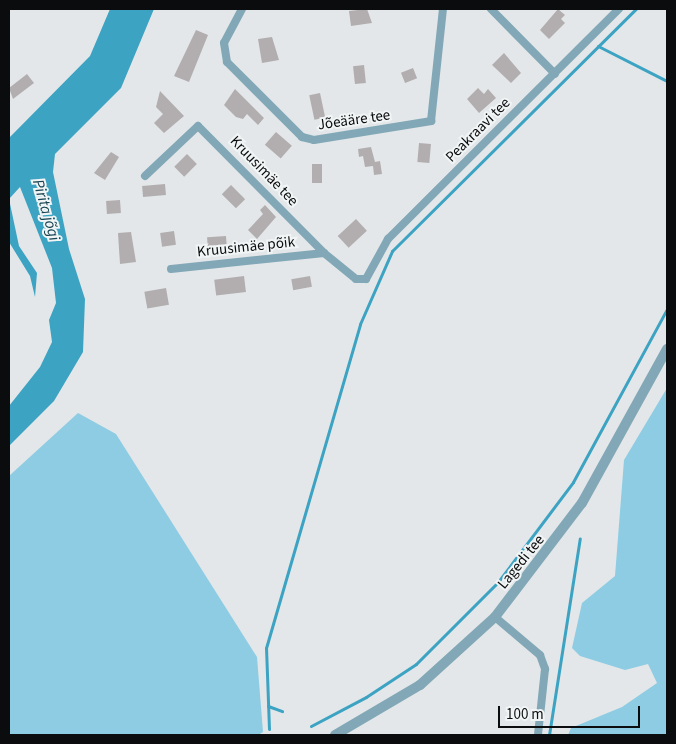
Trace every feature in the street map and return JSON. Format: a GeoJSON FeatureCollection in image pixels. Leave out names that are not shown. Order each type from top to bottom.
{"type":"FeatureCollection","features":[{"type":"Feature","properties":{"kind":"street","name":"Jõeääre tee"},"geometry":{"type":"LineString","coordinates":[[242,9],[224,44],[227,62],[308,140],[431,121],[443,9]]}},
{"type":"Feature","properties":{"kind":"street"},"geometry":{"type":"LineString","coordinates":[[490,9],[555,74]]}},
{"type":"Feature","properties":{"kind":"street","name":"Peakraavi tee"},"geometry":{"type":"LineString","coordinates":[[366,278],[388,239],[619,9]]}},
{"type":"Feature","properties":{"kind":"street","name":"Kruusimäe tee"},"geometry":{"type":"LineString","coordinates":[[145,176],[198,126],[324,253],[356,280],[366,278]]}},
{"type":"Feature","properties":{"kind":"street","name":"Kruusimäe põik"},"geometry":{"type":"LineString","coordinates":[[171,268],[324,253]]}},
{"type":"Feature","properties":{"kind":"street","name":"Lagedi tee"},"geometry":{"type":"LineString","coordinates":[[335,735],[420,685],[495,617],[582,503],[667,349]]}},
{"type":"Feature","properties":{"kind":"street"},"geometry":{"type":"LineString","coordinates":[[495,617],[540,655],[545,669],[538,735]]}},
{"type":"Feature","properties":{"kind":"shaded area"},"geometry":{"type":"Polygon","coordinates":[[[667,388],[667,735],[568,735],[571,728],[622,707],[657,683],[648,664],[625,670],[580,656],[572,648],[582,603],[615,576],[624,460],[667,388]]]}},
{"type":"Feature","properties":{"kind":"shaded area"},"geometry":{"type":"Polygon","coordinates":[[[78,413],[116,434],[257,657],[263,732],[258,735],[9,735],[9,476],[78,413]]]}},
{"type":"Feature","properties":{"kind":"water","name":"Pirita jõgi"},"geometry":{"type":"Polygon","coordinates":[[[110,9],[154,9],[121,88],[55,154],[53,172],[69,249],[85,299],[83,352],[54,401],[9,446],[9,406],[40,367],[52,342],[49,320],[56,303],[52,268],[20,187],[9,199],[9,138],[90,56],[110,9]]]}},
{"type":"Feature","properties":{"kind":"water"},"geometry":{"type":"Polygon","coordinates":[[[9,199],[19,246],[37,273],[35,297],[30,276],[9,242],[9,199]]]}},
{"type":"Feature","properties":{"kind":"building"},"geometry":{"type":"Polygon","coordinates":[[[367,9],[372,23],[351,26],[349,11],[367,9]]]}},
{"type":"Feature","properties":{"kind":"building"},"geometry":{"type":"Polygon","coordinates":[[[558,9],[565,15],[561,19],[565,23],[549,39],[540,30],[558,9]]]}},
{"type":"Feature","properties":{"kind":"building"},"geometry":{"type":"Polygon","coordinates":[[[196,30],[208,35],[189,82],[174,76],[196,30]]]}},
{"type":"Feature","properties":{"kind":"building"},"geometry":{"type":"Polygon","coordinates":[[[272,37],[279,60],[262,63],[258,39],[272,37]]]}},
{"type":"Feature","properties":{"kind":"building"},"geometry":{"type":"Polygon","coordinates":[[[504,53],[521,73],[511,83],[492,65],[504,53]]]}},
{"type":"Feature","properties":{"kind":"building"},"geometry":{"type":"Polygon","coordinates":[[[364,65],[366,83],[355,84],[353,66],[364,65]]]}},
{"type":"Feature","properties":{"kind":"building"},"geometry":{"type":"Polygon","coordinates":[[[413,68],[417,78],[405,83],[401,73],[413,68]]]}},
{"type":"Feature","properties":{"kind":"building"},"geometry":{"type":"Polygon","coordinates":[[[27,74],[34,83],[13,99],[9,88],[27,74]]]}},
{"type":"Feature","properties":{"kind":"building"},"geometry":{"type":"Polygon","coordinates":[[[478,88],[484,94],[488,89],[496,98],[479,113],[467,99],[478,88]]]}},
{"type":"Feature","properties":{"kind":"building"},"geometry":{"type":"Polygon","coordinates":[[[235,89],[264,118],[258,125],[247,114],[243,119],[236,117],[224,105],[235,89]]]}},
{"type":"Feature","properties":{"kind":"building"},"geometry":{"type":"Polygon","coordinates":[[[160,91],[184,116],[164,133],[154,123],[163,114],[156,107],[160,91]]]}},
{"type":"Feature","properties":{"kind":"building"},"geometry":{"type":"Polygon","coordinates":[[[320,93],[325,117],[314,120],[309,95],[320,93]]]}},
{"type":"Feature","properties":{"kind":"building"},"geometry":{"type":"Polygon","coordinates":[[[276,132],[292,146],[281,159],[265,145],[276,132]]]}},
{"type":"Feature","properties":{"kind":"building"},"geometry":{"type":"Polygon","coordinates":[[[419,143],[431,144],[429,163],[417,162],[419,143]]]}},
{"type":"Feature","properties":{"kind":"building"},"geometry":{"type":"Polygon","coordinates":[[[371,147],[375,162],[380,161],[382,174],[374,175],[373,166],[365,167],[363,156],[359,157],[358,149],[371,147]]]}},
{"type":"Feature","properties":{"kind":"building"},"geometry":{"type":"Polygon","coordinates":[[[111,152],[119,157],[105,180],[94,173],[111,152]]]}},
{"type":"Feature","properties":{"kind":"building"},"geometry":{"type":"Polygon","coordinates":[[[187,154],[197,164],[184,177],[174,167],[187,154]]]}},
{"type":"Feature","properties":{"kind":"building"},"geometry":{"type":"Polygon","coordinates":[[[312,164],[322,164],[322,183],[312,183],[312,164]]]}},
{"type":"Feature","properties":{"kind":"building"},"geometry":{"type":"Polygon","coordinates":[[[165,184],[166,195],[143,197],[142,186],[165,184]]]}},
{"type":"Feature","properties":{"kind":"building"},"geometry":{"type":"Polygon","coordinates":[[[231,185],[245,199],[236,208],[222,194],[231,185]]]}},
{"type":"Feature","properties":{"kind":"building"},"geometry":{"type":"Polygon","coordinates":[[[120,200],[121,213],[107,214],[106,201],[120,200]]]}},
{"type":"Feature","properties":{"kind":"building"},"geometry":{"type":"Polygon","coordinates":[[[265,205],[276,217],[257,239],[248,230],[263,214],[260,210],[265,205]]]}},
{"type":"Feature","properties":{"kind":"building"},"geometry":{"type":"Polygon","coordinates":[[[356,219],[367,231],[349,248],[338,236],[356,219]]]}},
{"type":"Feature","properties":{"kind":"building"},"geometry":{"type":"Polygon","coordinates":[[[174,231],[176,245],[162,247],[160,233],[174,231]]]}},
{"type":"Feature","properties":{"kind":"building"},"geometry":{"type":"Polygon","coordinates":[[[131,232],[136,262],[120,264],[118,233],[131,232]]]}},
{"type":"Feature","properties":{"kind":"building"},"geometry":{"type":"Polygon","coordinates":[[[226,236],[227,249],[208,250],[207,237],[226,236]]]}},
{"type":"Feature","properties":{"kind":"building"},"geometry":{"type":"Polygon","coordinates":[[[244,276],[246,292],[216,296],[214,280],[244,276]]]}},
{"type":"Feature","properties":{"kind":"building"},"geometry":{"type":"Polygon","coordinates":[[[310,276],[312,287],[293,290],[291,279],[310,276]]]}},
{"type":"Feature","properties":{"kind":"building"},"geometry":{"type":"Polygon","coordinates":[[[166,288],[169,305],[147,309],[144,292],[166,288]]]}},
{"type":"Feature","properties":{"kind":"waterway"},"geometry":{"type":"LineString","coordinates":[[269,729],[266,648],[360,324],[392,251],[636,9]]}},
{"type":"Feature","properties":{"kind":"waterway"},"geometry":{"type":"LineString","coordinates":[[598,46],[667,81]]}},
{"type":"Feature","properties":{"kind":"waterway"},"geometry":{"type":"LineString","coordinates":[[311,726],[366,697],[416,664],[498,582],[573,482],[667,309]]}},
{"type":"Feature","properties":{"kind":"waterway"},"geometry":{"type":"LineString","coordinates":[[549,735],[580,538]]}},
{"type":"Feature","properties":{"kind":"waterway"},"geometry":{"type":"LineString","coordinates":[[268,706],[282,711]]}}]}
